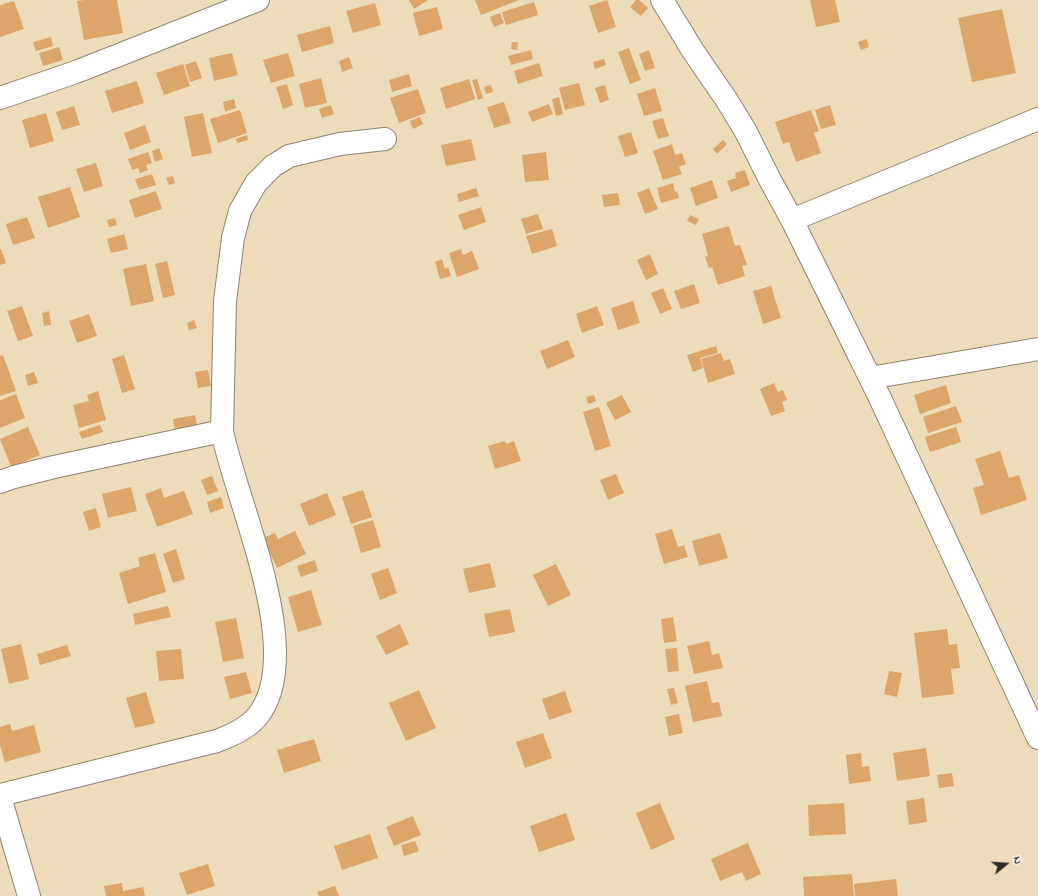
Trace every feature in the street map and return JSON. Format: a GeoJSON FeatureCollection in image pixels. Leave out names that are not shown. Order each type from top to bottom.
{"type":"FeatureCollection","features":[{"type":"Feature","properties":{"kind":"street"},"geometry":{"type":"LineString","coordinates":[[0,98],[76,72],[258,0]]}},
{"type":"Feature","properties":{"kind":"street"},"geometry":{"type":"LineString","coordinates":[[662,0],[693,51],[745,130],[792,220],[870,378],[1038,738]]}},
{"type":"Feature","properties":{"kind":"street"},"geometry":{"type":"LineString","coordinates":[[792,220],[1038,119]]}},
{"type":"Feature","properties":{"kind":"street"},"geometry":{"type":"LineString","coordinates":[[29,896],[0,796],[217,741],[242,730],[256,717],[266,700],[274,677],[274,638],[271,609],[257,552],[226,452],[222,431],[225,302],[233,238],[240,211],[256,183],[273,166],[289,156],[340,144],[385,139]]}},
{"type":"Feature","properties":{"kind":"street"},"geometry":{"type":"LineString","coordinates":[[870,378],[1038,349]]}},
{"type":"Feature","properties":{"kind":"street"},"geometry":{"type":"LineString","coordinates":[[0,482],[54,466],[222,431]]}},
{"type":"Feature","properties":{"kind":"building"},"geometry":{"type":"Polygon","coordinates":[[[117,0],[123,33],[84,40],[77,1],[117,0]]]}},
{"type":"Feature","properties":{"kind":"building"},"geometry":{"type":"Polygon","coordinates":[[[409,0],[428,0],[414,9],[409,0]]]}},
{"type":"Feature","properties":{"kind":"building"},"geometry":{"type":"Polygon","coordinates":[[[475,0],[519,0],[481,15],[475,0]]]}},
{"type":"Feature","properties":{"kind":"building"},"geometry":{"type":"Polygon","coordinates":[[[607,0],[616,27],[598,33],[589,6],[607,0]]]}},
{"type":"Feature","properties":{"kind":"building"},"geometry":{"type":"Polygon","coordinates":[[[636,0],[639,0],[648,8],[641,16],[630,7],[636,0]]]}},
{"type":"Feature","properties":{"kind":"building"},"geometry":{"type":"Polygon","coordinates":[[[810,0],[835,0],[840,22],[816,27],[810,0]]]}},
{"type":"Feature","properties":{"kind":"building"},"geometry":{"type":"Polygon","coordinates":[[[14,1],[24,29],[0,37],[0,5],[14,1]]]}},
{"type":"Feature","properties":{"kind":"building"},"geometry":{"type":"Polygon","coordinates":[[[534,2],[538,15],[506,25],[502,12],[534,2]]]}},
{"type":"Feature","properties":{"kind":"building"},"geometry":{"type":"Polygon","coordinates":[[[375,3],[381,25],[353,33],[346,11],[375,3]]]}},
{"type":"Feature","properties":{"kind":"building"},"geometry":{"type":"Polygon","coordinates":[[[437,7],[443,29],[419,36],[413,13],[437,7]]]}},
{"type":"Feature","properties":{"kind":"building"},"geometry":{"type":"Polygon","coordinates":[[[1002,9],[1016,73],[972,82],[958,18],[1002,9]]]}},
{"type":"Feature","properties":{"kind":"building"},"geometry":{"type":"Polygon","coordinates":[[[500,13],[504,23],[494,27],[490,17],[500,13]]]}},
{"type":"Feature","properties":{"kind":"building"},"geometry":{"type":"Polygon","coordinates":[[[330,26],[334,43],[302,52],[297,35],[330,26]]]}},
{"type":"Feature","properties":{"kind":"building"},"geometry":{"type":"Polygon","coordinates":[[[51,37],[53,46],[36,51],[33,42],[51,37]]]}},
{"type":"Feature","properties":{"kind":"building"},"geometry":{"type":"Polygon","coordinates":[[[867,39],[869,47],[861,50],[858,42],[867,39]]]}},
{"type":"Feature","properties":{"kind":"building"},"geometry":{"type":"Polygon","coordinates":[[[512,42],[518,42],[517,50],[511,49],[512,42]]]}},
{"type":"Feature","properties":{"kind":"building"},"geometry":{"type":"Polygon","coordinates":[[[59,47],[63,60],[43,66],[39,53],[59,47]]]}},
{"type":"Feature","properties":{"kind":"building"},"geometry":{"type":"Polygon","coordinates":[[[629,48],[641,80],[630,84],[618,52],[629,48]]]}},
{"type":"Feature","properties":{"kind":"building"},"geometry":{"type":"Polygon","coordinates":[[[531,50],[533,59],[511,65],[508,56],[531,50]]]}},
{"type":"Feature","properties":{"kind":"building"},"geometry":{"type":"Polygon","coordinates":[[[649,50],[655,68],[645,71],[639,54],[649,50]]]}},
{"type":"Feature","properties":{"kind":"building"},"geometry":{"type":"Polygon","coordinates":[[[232,53],[238,75],[214,81],[209,58],[232,53]]]}},
{"type":"Feature","properties":{"kind":"building"},"geometry":{"type":"Polygon","coordinates":[[[288,53],[295,76],[271,83],[263,60],[288,53]]]}},
{"type":"Feature","properties":{"kind":"building"},"geometry":{"type":"Polygon","coordinates":[[[349,57],[353,68],[342,72],[339,61],[349,57]]]}},
{"type":"Feature","properties":{"kind":"building"},"geometry":{"type":"Polygon","coordinates":[[[604,59],[606,65],[595,69],[593,62],[604,59]]]}},
{"type":"Feature","properties":{"kind":"building"},"geometry":{"type":"Polygon","coordinates":[[[196,61],[202,78],[190,82],[185,65],[196,61]]]}},
{"type":"Feature","properties":{"kind":"building"},"geometry":{"type":"Polygon","coordinates":[[[539,63],[543,76],[518,84],[514,71],[539,63]]]}},
{"type":"Feature","properties":{"kind":"building"},"geometry":{"type":"Polygon","coordinates":[[[183,64],[190,86],[164,95],[156,73],[183,64]]]}},
{"type":"Feature","properties":{"kind":"building"},"geometry":{"type":"Polygon","coordinates":[[[409,74],[412,86],[392,92],[389,80],[409,74]]]}},
{"type":"Feature","properties":{"kind":"building"},"geometry":{"type":"Polygon","coordinates":[[[321,78],[327,103],[305,108],[299,84],[321,78]]]}},
{"type":"Feature","properties":{"kind":"building"},"geometry":{"type":"Polygon","coordinates":[[[469,79],[475,99],[446,109],[440,88],[469,79]]]}},
{"type":"Feature","properties":{"kind":"building"},"geometry":{"type":"Polygon","coordinates":[[[477,79],[483,98],[478,100],[472,80],[477,79]]]}},
{"type":"Feature","properties":{"kind":"building"},"geometry":{"type":"Polygon","coordinates":[[[137,81],[144,103],[112,113],[105,91],[137,81]]]}},
{"type":"Feature","properties":{"kind":"building"},"geometry":{"type":"Polygon","coordinates":[[[579,83],[585,105],[565,110],[559,88],[579,83]]]}},
{"type":"Feature","properties":{"kind":"building"},"geometry":{"type":"Polygon","coordinates":[[[287,84],[293,105],[283,109],[276,87],[287,84]]]}},
{"type":"Feature","properties":{"kind":"building"},"geometry":{"type":"Polygon","coordinates":[[[491,85],[493,92],[486,94],[484,87],[491,85]]]}},
{"type":"Feature","properties":{"kind":"building"},"geometry":{"type":"Polygon","coordinates":[[[605,85],[609,100],[600,103],[595,88],[605,85]]]}},
{"type":"Feature","properties":{"kind":"building"},"geometry":{"type":"Polygon","coordinates":[[[655,88],[662,111],[644,116],[637,94],[655,88]]]}},
{"type":"Feature","properties":{"kind":"building"},"geometry":{"type":"Polygon","coordinates":[[[418,89],[426,113],[399,123],[390,98],[418,89]]]}},
{"type":"Feature","properties":{"kind":"building"},"geometry":{"type":"Polygon","coordinates":[[[559,97],[563,114],[556,116],[552,99],[559,97]]]}},
{"type":"Feature","properties":{"kind":"building"},"geometry":{"type":"Polygon","coordinates":[[[234,99],[236,108],[225,112],[223,102],[234,99]]]}},
{"type":"Feature","properties":{"kind":"building"},"geometry":{"type":"Polygon","coordinates":[[[504,102],[511,123],[494,128],[487,107],[504,102]]]}},
{"type":"Feature","properties":{"kind":"building"},"geometry":{"type":"Polygon","coordinates":[[[549,104],[553,114],[532,122],[528,112],[549,104]]]}},
{"type":"Feature","properties":{"kind":"building"},"geometry":{"type":"Polygon","coordinates":[[[331,105],[334,114],[322,118],[319,109],[331,105]]]}},
{"type":"Feature","properties":{"kind":"building"},"geometry":{"type":"Polygon","coordinates":[[[830,105],[836,125],[821,129],[815,110],[830,105]]]}},
{"type":"Feature","properties":{"kind":"building"},"geometry":{"type":"Polygon","coordinates":[[[74,106],[80,125],[62,130],[56,112],[74,106]]]}},
{"type":"Feature","properties":{"kind":"building"},"geometry":{"type":"Polygon","coordinates":[[[240,110],[247,133],[218,143],[210,119],[240,110]]]}},
{"type":"Feature","properties":{"kind":"building"},"geometry":{"type":"Polygon","coordinates":[[[811,110],[819,131],[814,133],[821,153],[796,162],[789,142],[783,144],[775,122],[811,110]]]}},
{"type":"Feature","properties":{"kind":"building"},"geometry":{"type":"Polygon","coordinates":[[[46,113],[54,141],[30,148],[22,120],[46,113]]]}},
{"type":"Feature","properties":{"kind":"building"},"geometry":{"type":"Polygon","coordinates":[[[203,113],[212,153],[192,157],[184,117],[203,113]]]}},
{"type":"Feature","properties":{"kind":"building"},"geometry":{"type":"Polygon","coordinates":[[[420,117],[423,124],[413,129],[410,121],[420,117]]]}},
{"type":"Feature","properties":{"kind":"building"},"geometry":{"type":"Polygon","coordinates":[[[663,118],[669,136],[658,139],[652,121],[663,118]]]}},
{"type":"Feature","properties":{"kind":"building"},"geometry":{"type":"Polygon","coordinates":[[[145,125],[151,142],[130,150],[124,133],[145,125]]]}},
{"type":"Feature","properties":{"kind":"building"},"geometry":{"type":"Polygon","coordinates":[[[631,132],[638,153],[625,157],[618,136],[631,132]]]}},
{"type":"Feature","properties":{"kind":"building"},"geometry":{"type":"Polygon","coordinates":[[[247,135],[248,140],[237,143],[236,139],[247,135]]]}},
{"type":"Feature","properties":{"kind":"building"},"geometry":{"type":"Polygon","coordinates":[[[471,139],[476,160],[446,166],[441,145],[471,139]]]}},
{"type":"Feature","properties":{"kind":"building"},"geometry":{"type":"Polygon","coordinates":[[[723,140],[727,144],[717,154],[713,149],[723,140]]]}},
{"type":"Feature","properties":{"kind":"building"},"geometry":{"type":"Polygon","coordinates":[[[672,144],[675,155],[682,153],[686,164],[679,167],[682,174],[663,180],[653,151],[672,144]]]}},
{"type":"Feature","properties":{"kind":"building"},"geometry":{"type":"Polygon","coordinates":[[[159,148],[163,159],[155,162],[152,151],[159,148]]]}},
{"type":"Feature","properties":{"kind":"building"},"geometry":{"type":"Polygon","coordinates":[[[148,152],[152,163],[146,165],[148,170],[140,173],[138,168],[132,170],[128,159],[148,152]]]}},
{"type":"Feature","properties":{"kind":"building"},"geometry":{"type":"Polygon","coordinates":[[[546,152],[549,180],[525,182],[522,155],[546,152]]]}},
{"type":"Feature","properties":{"kind":"building"},"geometry":{"type":"Polygon","coordinates":[[[96,163],[103,186],[84,192],[76,169],[96,163]]]}},
{"type":"Feature","properties":{"kind":"building"},"geometry":{"type":"Polygon","coordinates":[[[745,170],[750,185],[731,192],[727,181],[736,178],[735,173],[745,170]]]}},
{"type":"Feature","properties":{"kind":"building"},"geometry":{"type":"Polygon","coordinates":[[[152,174],[156,185],[139,190],[135,179],[152,174]]]}},
{"type":"Feature","properties":{"kind":"building"},"geometry":{"type":"Polygon","coordinates":[[[173,176],[175,183],[169,185],[166,178],[173,176]]]}},
{"type":"Feature","properties":{"kind":"building"},"geometry":{"type":"Polygon","coordinates":[[[712,180],[718,198],[696,206],[690,188],[712,180]]]}},
{"type":"Feature","properties":{"kind":"building"},"geometry":{"type":"Polygon","coordinates":[[[673,183],[675,192],[677,191],[679,198],[661,203],[657,188],[673,183]]]}},
{"type":"Feature","properties":{"kind":"building"},"geometry":{"type":"Polygon","coordinates":[[[70,187],[80,217],[48,228],[38,197],[70,187]]]}},
{"type":"Feature","properties":{"kind":"building"},"geometry":{"type":"Polygon","coordinates":[[[476,188],[479,196],[459,202],[457,194],[476,188]]]}},
{"type":"Feature","properties":{"kind":"building"},"geometry":{"type":"Polygon","coordinates":[[[649,188],[658,209],[645,214],[637,193],[649,188]]]}},
{"type":"Feature","properties":{"kind":"building"},"geometry":{"type":"Polygon","coordinates":[[[156,191],[162,209],[135,218],[129,200],[156,191]]]}},
{"type":"Feature","properties":{"kind":"building"},"geometry":{"type":"Polygon","coordinates":[[[618,193],[620,205],[604,207],[602,195],[618,193]]]}},
{"type":"Feature","properties":{"kind":"building"},"geometry":{"type":"Polygon","coordinates":[[[481,207],[486,222],[464,230],[458,215],[481,207]]]}},
{"type":"Feature","properties":{"kind":"building"},"geometry":{"type":"Polygon","coordinates":[[[538,214],[543,229],[526,234],[521,219],[538,214]]]}},
{"type":"Feature","properties":{"kind":"building"},"geometry":{"type":"Polygon","coordinates":[[[690,215],[699,219],[696,225],[687,221],[690,215]]]}},
{"type":"Feature","properties":{"kind":"building"},"geometry":{"type":"Polygon","coordinates":[[[27,217],[35,238],[13,245],[6,224],[27,217]]]}},
{"type":"Feature","properties":{"kind":"building"},"geometry":{"type":"Polygon","coordinates":[[[115,218],[117,225],[109,227],[107,220],[115,218]]]}},
{"type":"Feature","properties":{"kind":"building"},"geometry":{"type":"Polygon","coordinates":[[[729,226],[735,246],[740,245],[747,265],[742,266],[745,276],[718,285],[712,267],[709,268],[705,257],[708,256],[702,234],[729,226]]]}},
{"type":"Feature","properties":{"kind":"building"},"geometry":{"type":"Polygon","coordinates":[[[552,229],[557,246],[532,254],[526,236],[552,229]]]}},
{"type":"Feature","properties":{"kind":"building"},"geometry":{"type":"Polygon","coordinates":[[[124,234],[128,249],[111,253],[107,239],[124,234]]]}},
{"type":"Feature","properties":{"kind":"building"},"geometry":{"type":"Polygon","coordinates":[[[0,249],[6,263],[0,265],[0,249]]]}},
{"type":"Feature","properties":{"kind":"building"},"geometry":{"type":"Polygon","coordinates":[[[461,249],[463,255],[472,251],[479,269],[457,277],[449,253],[461,249]]]}},
{"type":"Feature","properties":{"kind":"building"},"geometry":{"type":"Polygon","coordinates":[[[650,254],[658,274],[646,280],[637,260],[650,254]]]}},
{"type":"Feature","properties":{"kind":"building"},"geometry":{"type":"Polygon","coordinates":[[[442,259],[445,269],[448,267],[451,276],[440,279],[435,262],[442,259]]]}},
{"type":"Feature","properties":{"kind":"building"},"geometry":{"type":"Polygon","coordinates":[[[167,261],[175,295],[163,298],[155,264],[167,261]]]}},
{"type":"Feature","properties":{"kind":"building"},"geometry":{"type":"Polygon","coordinates":[[[146,264],[154,301],[131,306],[123,269],[146,264]]]}},
{"type":"Feature","properties":{"kind":"building"},"geometry":{"type":"Polygon","coordinates":[[[694,284],[700,303],[681,309],[674,291],[694,284]]]}},
{"type":"Feature","properties":{"kind":"building"},"geometry":{"type":"Polygon","coordinates":[[[771,286],[781,318],[763,324],[753,291],[771,286]]]}},
{"type":"Feature","properties":{"kind":"building"},"geometry":{"type":"Polygon","coordinates":[[[663,288],[672,309],[660,314],[651,293],[663,288]]]}},
{"type":"Feature","properties":{"kind":"building"},"geometry":{"type":"Polygon","coordinates":[[[633,301],[640,323],[618,330],[611,308],[633,301]]]}},
{"type":"Feature","properties":{"kind":"building"},"geometry":{"type":"Polygon","coordinates":[[[22,306],[33,336],[18,341],[7,311],[22,306]]]}},
{"type":"Feature","properties":{"kind":"building"},"geometry":{"type":"Polygon","coordinates":[[[597,306],[604,325],[582,333],[576,314],[597,306]]]}},
{"type":"Feature","properties":{"kind":"building"},"geometry":{"type":"Polygon","coordinates":[[[49,311],[51,325],[44,326],[42,313],[49,311]]]}},
{"type":"Feature","properties":{"kind":"building"},"geometry":{"type":"Polygon","coordinates":[[[89,314],[97,336],[77,343],[69,321],[89,314]]]}},
{"type":"Feature","properties":{"kind":"building"},"geometry":{"type":"Polygon","coordinates":[[[194,320],[197,328],[189,330],[187,323],[194,320]]]}},
{"type":"Feature","properties":{"kind":"building"},"geometry":{"type":"Polygon","coordinates":[[[568,340],[575,357],[547,369],[540,351],[568,340]]]}},
{"type":"Feature","properties":{"kind":"building"},"geometry":{"type":"Polygon","coordinates":[[[716,346],[718,353],[700,358],[703,368],[693,372],[687,355],[716,346]]]}},
{"type":"Feature","properties":{"kind":"building"},"geometry":{"type":"Polygon","coordinates":[[[721,353],[724,361],[730,359],[735,374],[708,383],[701,359],[721,353]]]}},
{"type":"Feature","properties":{"kind":"building"},"geometry":{"type":"Polygon","coordinates":[[[3,355],[16,391],[0,396],[0,356],[3,355]]]}},
{"type":"Feature","properties":{"kind":"building"},"geometry":{"type":"Polygon","coordinates":[[[124,355],[135,389],[122,393],[112,359],[124,355]]]}},
{"type":"Feature","properties":{"kind":"building"},"geometry":{"type":"Polygon","coordinates":[[[208,370],[211,386],[198,388],[195,372],[208,370]]]}},
{"type":"Feature","properties":{"kind":"building"},"geometry":{"type":"Polygon","coordinates":[[[34,372],[38,383],[28,386],[25,375],[34,372]]]}},
{"type":"Feature","properties":{"kind":"building"},"geometry":{"type":"Polygon","coordinates":[[[774,383],[778,392],[783,390],[787,400],[782,402],[785,411],[771,416],[760,389],[774,383]]]}},
{"type":"Feature","properties":{"kind":"building"},"geometry":{"type":"Polygon","coordinates":[[[946,385],[951,403],[920,414],[914,395],[946,385]]]}},
{"type":"Feature","properties":{"kind":"building"},"geometry":{"type":"Polygon","coordinates":[[[98,391],[106,420],[79,428],[73,405],[89,401],[87,395],[98,391]]]}},
{"type":"Feature","properties":{"kind":"building"},"geometry":{"type":"Polygon","coordinates":[[[16,394],[25,418],[0,428],[0,400],[16,394]]]}},
{"type":"Feature","properties":{"kind":"building"},"geometry":{"type":"Polygon","coordinates":[[[594,395],[596,401],[588,404],[586,397],[594,395]]]}},
{"type":"Feature","properties":{"kind":"building"},"geometry":{"type":"Polygon","coordinates":[[[622,395],[631,412],[615,420],[606,403],[622,395]]]}},
{"type":"Feature","properties":{"kind":"building"},"geometry":{"type":"Polygon","coordinates":[[[956,406],[962,422],[928,433],[923,417],[956,406]]]}},
{"type":"Feature","properties":{"kind":"building"},"geometry":{"type":"Polygon","coordinates":[[[599,407],[611,446],[595,451],[583,412],[599,407]]]}},
{"type":"Feature","properties":{"kind":"building"},"geometry":{"type":"Polygon","coordinates":[[[195,415],[197,425],[175,430],[173,419],[195,415]]]}},
{"type":"Feature","properties":{"kind":"building"},"geometry":{"type":"Polygon","coordinates":[[[100,425],[103,432],[82,439],[79,432],[100,425]]]}},
{"type":"Feature","properties":{"kind":"building"},"geometry":{"type":"Polygon","coordinates":[[[28,427],[40,455],[11,467],[0,439],[28,427]]]}},
{"type":"Feature","properties":{"kind":"building"},"geometry":{"type":"Polygon","coordinates":[[[956,427],[961,442],[930,452],[925,437],[956,427]]]}},
{"type":"Feature","properties":{"kind":"building"},"geometry":{"type":"Polygon","coordinates":[[[505,441],[506,444],[514,441],[521,461],[495,469],[488,446],[505,441]]]}},
{"type":"Feature","properties":{"kind":"building"},"geometry":{"type":"Polygon","coordinates":[[[1000,451],[1009,478],[1019,475],[1027,500],[981,515],[973,488],[984,485],[975,459],[1000,451]]]}},
{"type":"Feature","properties":{"kind":"building"},"geometry":{"type":"Polygon","coordinates":[[[616,474],[624,493],[608,500],[600,480],[616,474]]]}},
{"type":"Feature","properties":{"kind":"building"},"geometry":{"type":"Polygon","coordinates":[[[212,476],[218,491],[207,495],[201,480],[212,476]]]}},
{"type":"Feature","properties":{"kind":"building"},"geometry":{"type":"Polygon","coordinates":[[[131,487],[137,511],[108,518],[102,494],[131,487]]]}},
{"type":"Feature","properties":{"kind":"building"},"geometry":{"type":"Polygon","coordinates":[[[161,488],[164,498],[184,491],[193,514],[157,527],[145,494],[161,488]]]}},
{"type":"Feature","properties":{"kind":"building"},"geometry":{"type":"Polygon","coordinates":[[[363,490],[372,517],[351,524],[342,497],[363,490]]]}},
{"type":"Feature","properties":{"kind":"building"},"geometry":{"type":"Polygon","coordinates":[[[327,493],[336,515],[309,526],[300,504],[327,493]]]}},
{"type":"Feature","properties":{"kind":"building"},"geometry":{"type":"Polygon","coordinates":[[[221,497],[224,508],[210,513],[207,502],[221,497]]]}},
{"type":"Feature","properties":{"kind":"building"},"geometry":{"type":"Polygon","coordinates":[[[96,508],[101,527],[89,531],[83,512],[96,508]]]}},
{"type":"Feature","properties":{"kind":"building"},"geometry":{"type":"Polygon","coordinates":[[[373,520],[381,547],[361,553],[353,526],[373,520]]]}},
{"type":"Feature","properties":{"kind":"building"},"geometry":{"type":"Polygon","coordinates":[[[672,529],[678,547],[684,545],[688,557],[664,564],[655,534],[672,529]]]}},
{"type":"Feature","properties":{"kind":"building"},"geometry":{"type":"Polygon","coordinates":[[[295,531],[306,554],[277,568],[263,538],[275,533],[278,539],[295,531]]]}},
{"type":"Feature","properties":{"kind":"building"},"geometry":{"type":"Polygon","coordinates":[[[720,533],[728,558],[699,566],[692,541],[720,533]]]}},
{"type":"Feature","properties":{"kind":"building"},"geometry":{"type":"Polygon","coordinates":[[[176,549],[185,579],[173,583],[163,554],[176,549]]]}},
{"type":"Feature","properties":{"kind":"building"},"geometry":{"type":"Polygon","coordinates":[[[155,553],[166,592],[128,604],[119,573],[140,566],[138,558],[155,553]]]}},
{"type":"Feature","properties":{"kind":"building"},"geometry":{"type":"Polygon","coordinates":[[[315,560],[318,571],[301,577],[297,566],[315,560]]]}},
{"type":"Feature","properties":{"kind":"building"},"geometry":{"type":"Polygon","coordinates":[[[490,563],[496,587],[469,593],[463,569],[490,563]]]}},
{"type":"Feature","properties":{"kind":"building"},"geometry":{"type":"Polygon","coordinates":[[[556,564],[571,595],[548,606],[533,575],[556,564]]]}},
{"type":"Feature","properties":{"kind":"building"},"geometry":{"type":"Polygon","coordinates":[[[388,568],[397,593],[380,600],[371,574],[388,568]]]}},
{"type":"Feature","properties":{"kind":"building"},"geometry":{"type":"Polygon","coordinates":[[[311,590],[322,625],[298,632],[288,597],[311,590]]]}},
{"type":"Feature","properties":{"kind":"building"},"geometry":{"type":"Polygon","coordinates":[[[168,606],[171,617],[135,625],[133,614],[168,606]]]}},
{"type":"Feature","properties":{"kind":"building"},"geometry":{"type":"Polygon","coordinates":[[[510,609],[515,632],[489,637],[484,614],[510,609]]]}},
{"type":"Feature","properties":{"kind":"building"},"geometry":{"type":"Polygon","coordinates":[[[673,617],[677,641],[664,643],[661,619],[673,617]]]}},
{"type":"Feature","properties":{"kind":"building"},"geometry":{"type":"Polygon","coordinates":[[[236,618],[244,658],[223,662],[215,622],[236,618]]]}},
{"type":"Feature","properties":{"kind":"building"},"geometry":{"type":"Polygon","coordinates":[[[400,624],[409,644],[386,655],[376,636],[400,624]]]}},
{"type":"Feature","properties":{"kind":"building"},"geometry":{"type":"Polygon","coordinates":[[[947,629],[949,645],[957,644],[960,668],[951,669],[954,694],[922,698],[914,633],[947,629]]]}},
{"type":"Feature","properties":{"kind":"building"},"geometry":{"type":"Polygon","coordinates":[[[709,641],[712,655],[719,653],[723,668],[694,674],[687,646],[709,641]]]}},
{"type":"Feature","properties":{"kind":"building"},"geometry":{"type":"Polygon","coordinates":[[[21,644],[29,679],[9,684],[1,649],[21,644]]]}},
{"type":"Feature","properties":{"kind":"building"},"geometry":{"type":"Polygon","coordinates":[[[67,645],[71,656],[40,665],[37,654],[67,645]]]}},
{"type":"Feature","properties":{"kind":"building"},"geometry":{"type":"Polygon","coordinates":[[[677,648],[679,671],[668,672],[665,649],[677,648]]]}},
{"type":"Feature","properties":{"kind":"building"},"geometry":{"type":"Polygon","coordinates":[[[181,649],[184,679],[159,681],[156,651],[181,649]]]}},
{"type":"Feature","properties":{"kind":"building"},"geometry":{"type":"Polygon","coordinates":[[[889,671],[902,673],[897,697],[884,694],[889,671]]]}},
{"type":"Feature","properties":{"kind":"building"},"geometry":{"type":"Polygon","coordinates":[[[246,672],[252,693],[230,699],[224,677],[246,672]]]}},
{"type":"Feature","properties":{"kind":"building"},"geometry":{"type":"Polygon","coordinates":[[[707,681],[712,703],[719,702],[722,716],[693,722],[685,686],[707,681]]]}},
{"type":"Feature","properties":{"kind":"building"},"geometry":{"type":"Polygon","coordinates":[[[674,688],[678,703],[671,705],[667,689],[674,688]]]}},
{"type":"Feature","properties":{"kind":"building"},"geometry":{"type":"Polygon","coordinates":[[[419,690],[436,728],[406,741],[389,703],[419,690]]]}},
{"type":"Feature","properties":{"kind":"building"},"geometry":{"type":"Polygon","coordinates":[[[565,691],[572,712],[549,720],[542,699],[565,691]]]}},
{"type":"Feature","properties":{"kind":"building"},"geometry":{"type":"Polygon","coordinates":[[[146,692],[155,723],[135,728],[126,698],[146,692]]]}},
{"type":"Feature","properties":{"kind":"building"},"geometry":{"type":"Polygon","coordinates":[[[679,714],[683,733],[669,736],[665,717],[679,714]]]}},
{"type":"Feature","properties":{"kind":"building"},"geometry":{"type":"Polygon","coordinates":[[[10,724],[12,731],[34,725],[41,752],[5,762],[0,745],[0,727],[10,724]]]}},
{"type":"Feature","properties":{"kind":"building"},"geometry":{"type":"Polygon","coordinates":[[[543,733],[552,758],[525,768],[516,742],[543,733]]]}},
{"type":"Feature","properties":{"kind":"building"},"geometry":{"type":"Polygon","coordinates":[[[314,739],[321,761],[284,773],[277,750],[314,739]]]}},
{"type":"Feature","properties":{"kind":"building"},"geometry":{"type":"Polygon","coordinates":[[[926,748],[930,776],[897,781],[893,753],[926,748]]]}},
{"type":"Feature","properties":{"kind":"building"},"geometry":{"type":"Polygon","coordinates":[[[861,753],[862,767],[869,766],[871,781],[849,784],[846,755],[861,753]]]}},
{"type":"Feature","properties":{"kind":"building"},"geometry":{"type":"Polygon","coordinates":[[[952,773],[954,786],[939,788],[937,775],[952,773]]]}},
{"type":"Feature","properties":{"kind":"building"},"geometry":{"type":"Polygon","coordinates":[[[924,798],[927,822],[909,825],[906,801],[924,798]]]}},
{"type":"Feature","properties":{"kind":"building"},"geometry":{"type":"Polygon","coordinates":[[[660,803],[675,839],[651,850],[636,813],[660,803]]]}},
{"type":"Feature","properties":{"kind":"building"},"geometry":{"type":"Polygon","coordinates":[[[844,803],[846,834],[809,836],[808,805],[844,803]]]}},
{"type":"Feature","properties":{"kind":"building"},"geometry":{"type":"Polygon","coordinates":[[[566,813],[575,840],[539,852],[530,826],[566,813]]]}},
{"type":"Feature","properties":{"kind":"building"},"geometry":{"type":"Polygon","coordinates":[[[413,816],[421,835],[394,846],[386,827],[413,816]]]}},
{"type":"Feature","properties":{"kind":"building"},"geometry":{"type":"Polygon","coordinates":[[[370,834],[378,858],[342,870],[334,846],[370,834]]]}},
{"type":"Feature","properties":{"kind":"building"},"geometry":{"type":"Polygon","coordinates":[[[415,841],[419,851],[404,856],[401,845],[415,841]]]}},
{"type":"Feature","properties":{"kind":"building"},"geometry":{"type":"Polygon","coordinates":[[[748,843],[761,874],[746,881],[742,872],[720,881],[711,859],[748,843]]]}},
{"type":"Feature","properties":{"kind":"building"},"geometry":{"type":"Polygon","coordinates":[[[208,864],[215,886],[187,895],[179,873],[208,864]]]}},
{"type":"Feature","properties":{"kind":"building"},"geometry":{"type":"Polygon","coordinates":[[[852,874],[854,896],[804,896],[803,877],[852,874]]]}},
{"type":"Feature","properties":{"kind":"building"},"geometry":{"type":"Polygon","coordinates":[[[896,879],[898,896],[855,896],[854,884],[896,879]]]}},
{"type":"Feature","properties":{"kind":"building"},"geometry":{"type":"Polygon","coordinates":[[[122,883],[123,891],[143,887],[145,896],[106,896],[104,886],[122,883]]]}},
{"type":"Feature","properties":{"kind":"building"},"geometry":{"type":"Polygon","coordinates":[[[335,886],[339,896],[319,896],[317,892],[335,886]]]}}]}
